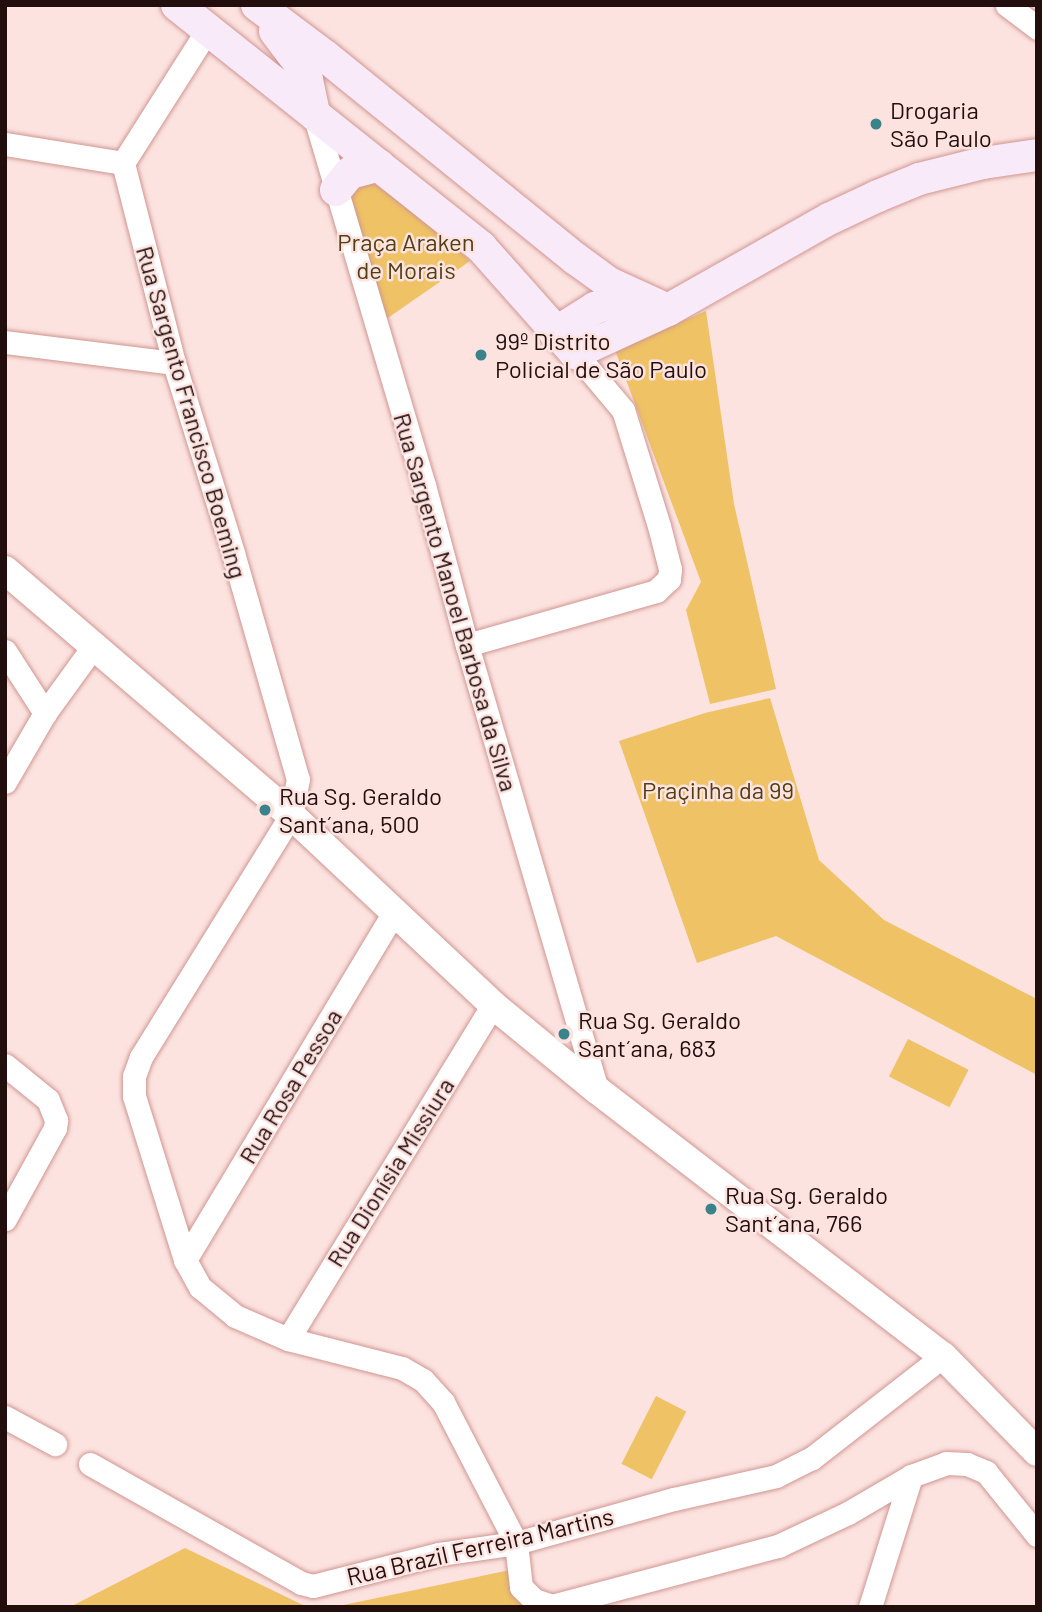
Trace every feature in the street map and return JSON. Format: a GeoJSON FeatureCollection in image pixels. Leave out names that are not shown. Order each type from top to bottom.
{"type":"FeatureCollection","features":[{"type":"Feature","properties":{"kind":"main road"},"geometry":{"type":"LineString","coordinates":[[177,5],[481,247],[565,343],[588,312],[631,304],[919,179],[1037,155]]}},
{"type":"Feature","properties":{"kind":"main road"},"geometry":{"type":"LineString","coordinates":[[255,5],[299,63],[307,80],[314,114]]}},
{"type":"Feature","properties":{"kind":"main road"},"geometry":{"type":"LineString","coordinates":[[255,5],[631,304]]}},
{"type":"Feature","properties":{"kind":"main road"},"geometry":{"type":"LineString","coordinates":[[336,190],[350,173],[379,165]]}},
{"type":"Feature","properties":{"kind":"street"},"geometry":{"type":"LineString","coordinates":[[1007,5],[1037,28]]}},
{"type":"Feature","properties":{"kind":"street"},"geometry":{"type":"LineString","coordinates":[[5,144],[123,163],[208,29]]}},
{"type":"Feature","properties":{"kind":"street","name":"Rua Sargento Manoel Barbosa da Silva"},"geometry":{"type":"LineString","coordinates":[[314,114],[424,485],[467,645],[597,1090]]}},
{"type":"Feature","properties":{"kind":"street","name":"Rua Sargento Francisco Boeming"},"geometry":{"type":"LineString","coordinates":[[123,163],[174,363],[233,553],[298,779],[291,815]]}},
{"type":"Feature","properties":{"kind":"street"},"geometry":{"type":"LineString","coordinates":[[5,342],[174,363]]}},
{"type":"Feature","properties":{"kind":"street"},"geometry":{"type":"LineString","coordinates":[[467,645],[656,591],[669,579],[670,569],[659,526],[623,410],[565,343]]}},
{"type":"Feature","properties":{"kind":"street"},"geometry":{"type":"LineString","coordinates":[[6,573],[95,645],[291,815],[493,1005],[597,1090],[943,1356],[1037,1452]]}},
{"type":"Feature","properties":{"kind":"street"},"geometry":{"type":"LineString","coordinates":[[5,782],[45,713],[95,645]]}},
{"type":"Feature","properties":{"kind":"street"},"geometry":{"type":"LineString","coordinates":[[5,651],[45,713]]}},
{"type":"Feature","properties":{"kind":"street"},"geometry":{"type":"LineString","coordinates":[[291,815],[141,1057],[134,1076],[137,1109],[185,1260],[200,1287],[214,1301],[235,1316],[288,1339],[402,1368],[423,1380],[448,1412],[516,1543],[521,1587],[534,1601],[552,1606],[778,1546],[848,1513],[911,1476],[946,1463],[967,1464],[986,1472],[1037,1535]]}},
{"type":"Feature","properties":{"kind":"street","name":"Rua Rosa Pessoa"},"geometry":{"type":"LineString","coordinates":[[185,1260],[394,912]]}},
{"type":"Feature","properties":{"kind":"street","name":"Rua Dionísia Missiura"},"geometry":{"type":"LineString","coordinates":[[288,1339],[493,1005]]}},
{"type":"Feature","properties":{"kind":"street"},"geometry":{"type":"LineString","coordinates":[[5,1065],[48,1100],[56,1120],[55,1128],[13,1186],[5,1219]]}},
{"type":"Feature","properties":{"kind":"street","name":"Rua Brazil Ferreira Martins"},"geometry":{"type":"LineString","coordinates":[[90,1464],[306,1586],[439,1554],[516,1543],[794,1469],[878,1408],[943,1356]]}},
{"type":"Feature","properties":{"kind":"street"},"geometry":{"type":"LineString","coordinates":[[5,1417],[55,1444]]}},
{"type":"Feature","properties":{"kind":"street"},"geometry":{"type":"LineString","coordinates":[[870,1607],[911,1476]]}},
{"type":"Feature","properties":{"kind":"green space","name":"Praça Araken de Morais"},"geometry":{"type":"Polygon","coordinates":[[[364,176],[434,226],[470,261],[382,322],[344,189],[364,176]]]}},
{"type":"Feature","properties":{"kind":"green space"},"geometry":{"type":"Polygon","coordinates":[[[706,311],[734,504],[776,689],[710,704],[686,610],[701,582],[615,350],[706,311]]]}},
{"type":"Feature","properties":{"kind":"green space","name":"Praçinha da 99"},"geometry":{"type":"Polygon","coordinates":[[[770,698],[819,860],[884,920],[1037,999],[1037,1075],[776,936],[697,963],[619,741],[705,713],[770,698]]]}},
{"type":"Feature","properties":{"kind":"green space"},"geometry":{"type":"Polygon","coordinates":[[[908,1039],[969,1070],[950,1107],[889,1076],[908,1039]]]}},
{"type":"Feature","properties":{"kind":"green space"},"geometry":{"type":"Polygon","coordinates":[[[656,1396],[686,1411],[652,1479],[621,1464],[656,1396]]]}},
{"type":"Feature","properties":{"kind":"green space"},"geometry":{"type":"Polygon","coordinates":[[[185,1548],[307,1607],[70,1607],[185,1548]]]}},
{"type":"Feature","properties":{"kind":"green space"},"geometry":{"type":"Polygon","coordinates":[[[510,1570],[526,1607],[334,1607],[510,1570]]]}},
{"type":"Feature","properties":{"kind":"place","name":"Drogaria São Paulo"},"geometry":{"type":"Point","coordinates":[876,124]}},
{"type":"Feature","properties":{"kind":"place","name":"99º Distrito Policial de São Paulo"},"geometry":{"type":"Point","coordinates":[481,355]}},
{"type":"Feature","properties":{"kind":"place","name":"Rua Sg. Geraldo Sant´ana, 500"},"geometry":{"type":"Point","coordinates":[265,810]}},
{"type":"Feature","properties":{"kind":"place","name":"Rua Sg. Geraldo Sant´ana, 683"},"geometry":{"type":"Point","coordinates":[564,1034]}},
{"type":"Feature","properties":{"kind":"place","name":"Rua Sg. Geraldo Sant´ana, 766"},"geometry":{"type":"Point","coordinates":[711,1209]}}]}
